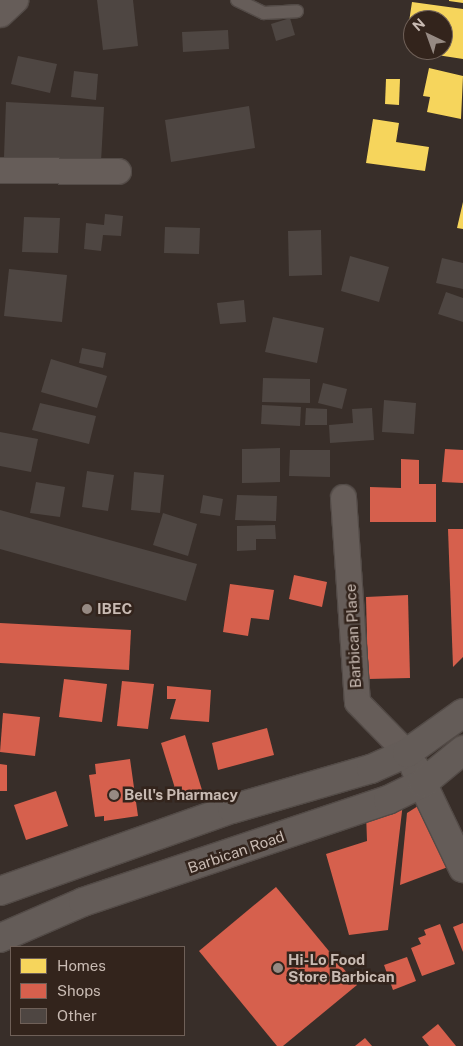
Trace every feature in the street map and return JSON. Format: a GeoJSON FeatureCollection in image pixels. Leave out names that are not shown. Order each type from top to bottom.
{"type":"FeatureCollection","features":[{"type":"Feature","properties":{"kind":"main road"},"geometry":{"type":"LineString","coordinates":[[0,891],[407,753],[453,721],[462,753]]}},
{"type":"Feature","properties":{"kind":"main road"},"geometry":{"type":"LineString","coordinates":[[407,753],[463,868]]}},
{"type":"Feature","properties":{"kind":"main road","name":"Barbican Road"},"geometry":{"type":"LineString","coordinates":[[0,938],[83,902],[388,800],[423,783],[462,753]]}},
{"type":"Feature","properties":{"kind":"street"},"geometry":{"type":"LineString","coordinates":[[0,14],[15,0]]}},
{"type":"Feature","properties":{"kind":"street"},"geometry":{"type":"LineString","coordinates":[[0,170],[118,171]]}},
{"type":"Feature","properties":{"kind":"street","name":"Barbican Place"},"geometry":{"type":"LineString","coordinates":[[343,497],[356,702],[407,753]]}},
{"type":"Feature","properties":{"kind":"lane"},"geometry":{"type":"LineString","coordinates":[[237,0],[264,13],[297,11]]}},
{"type":"Feature","properties":{"kind":"building: Homes"},"geometry":{"type":"Polygon","coordinates":[[[463,0],[463,3],[449,1],[463,0]]]}},
{"type":"Feature","properties":{"kind":"building: Homes"},"geometry":{"type":"Polygon","coordinates":[[[412,2],[463,9],[463,59],[453,57],[453,10],[411,10],[412,2]]]}},
{"type":"Feature","properties":{"kind":"building: Homes"},"geometry":{"type":"Polygon","coordinates":[[[429,68],[463,76],[461,119],[427,112],[430,97],[423,96],[429,68]]]}},
{"type":"Feature","properties":{"kind":"building: Homes"},"geometry":{"type":"Polygon","coordinates":[[[386,79],[400,79],[399,105],[385,104],[386,79]]]}},
{"type":"Feature","properties":{"kind":"building: Homes"},"geometry":{"type":"Polygon","coordinates":[[[373,119],[399,123],[396,142],[429,147],[425,171],[366,163],[373,119]]]}},
{"type":"Feature","properties":{"kind":"building: Homes"},"geometry":{"type":"Polygon","coordinates":[[[463,202],[463,229],[457,228],[463,202]]]}},
{"type":"Feature","properties":{"kind":"building: Shops"},"geometry":{"type":"Polygon","coordinates":[[[445,449],[463,450],[463,483],[442,482],[445,449]]]}},
{"type":"Feature","properties":{"kind":"building: Shops"},"geometry":{"type":"Polygon","coordinates":[[[401,459],[419,460],[419,484],[436,484],[436,522],[370,522],[370,487],[401,488],[401,459]]]}},
{"type":"Feature","properties":{"kind":"building: Shops"},"geometry":{"type":"Polygon","coordinates":[[[448,529],[463,529],[463,657],[453,667],[448,529]]]}},
{"type":"Feature","properties":{"kind":"building: Shops"},"geometry":{"type":"Polygon","coordinates":[[[294,575],[327,582],[322,607],[289,599],[294,575]]]}},
{"type":"Feature","properties":{"kind":"building: Shops"},"geometry":{"type":"Polygon","coordinates":[[[230,584],[274,590],[269,620],[251,618],[248,636],[223,632],[230,584]]]}},
{"type":"Feature","properties":{"kind":"building: Shops"},"geometry":{"type":"Polygon","coordinates":[[[408,595],[410,678],[368,679],[366,597],[408,595]]]}},
{"type":"Feature","properties":{"kind":"building: Shops"},"geometry":{"type":"Polygon","coordinates":[[[0,623],[131,630],[129,670],[0,663],[0,623]]]}},
{"type":"Feature","properties":{"kind":"building: Shops"},"geometry":{"type":"Polygon","coordinates":[[[64,679],[107,684],[102,722],[59,717],[64,679]]]}},
{"type":"Feature","properties":{"kind":"building: Shops"},"geometry":{"type":"Polygon","coordinates":[[[122,681],[154,684],[148,729],[117,726],[122,681]]]}},
{"type":"Feature","properties":{"kind":"building: Shops"},"geometry":{"type":"Polygon","coordinates":[[[167,686],[211,690],[209,722],[170,719],[176,699],[167,699],[167,686]]]}},
{"type":"Feature","properties":{"kind":"building: Shops"},"geometry":{"type":"Polygon","coordinates":[[[3,713],[40,717],[35,756],[0,752],[3,713]]]}},
{"type":"Feature","properties":{"kind":"building: Shops"},"geometry":{"type":"Polygon","coordinates":[[[267,728],[274,755],[218,770],[212,743],[267,728]]]}},
{"type":"Feature","properties":{"kind":"building: Shops"},"geometry":{"type":"Polygon","coordinates":[[[185,735],[202,790],[178,798],[161,743],[185,735]]]}},
{"type":"Feature","properties":{"kind":"building: Shops","name":"Bell's Pharmacy"},"geometry":{"type":"Polygon","coordinates":[[[130,759],[138,816],[104,821],[104,816],[95,817],[89,775],[96,774],[95,764],[130,759]]]}},
{"type":"Feature","properties":{"kind":"building: Shops"},"geometry":{"type":"Polygon","coordinates":[[[0,764],[7,765],[7,791],[0,791],[0,764]]]}},
{"type":"Feature","properties":{"kind":"building: Shops"},"geometry":{"type":"Polygon","coordinates":[[[56,791],[68,826],[26,840],[14,805],[56,791]]]}},
{"type":"Feature","properties":{"kind":"building: Shops"},"geometry":{"type":"Polygon","coordinates":[[[426,801],[448,867],[400,885],[407,813],[426,801]]]}},
{"type":"Feature","properties":{"kind":"building: Shops"},"geometry":{"type":"Polygon","coordinates":[[[403,803],[388,930],[349,935],[326,854],[367,841],[366,813],[403,803]]]}},
{"type":"Feature","properties":{"kind":"building: Shops","name":"Hi-Lo Food Store Barbican"},"geometry":{"type":"Polygon","coordinates":[[[276,887],[357,985],[283,1046],[277,1046],[199,951],[276,887]]]}},
{"type":"Feature","properties":{"kind":"building: Shops"},"geometry":{"type":"Polygon","coordinates":[[[463,923],[463,952],[453,927],[463,923]]]}},
{"type":"Feature","properties":{"kind":"building: Shops"},"geometry":{"type":"Polygon","coordinates":[[[440,924],[455,964],[422,976],[411,948],[421,944],[418,938],[426,935],[424,930],[440,924]]]}},
{"type":"Feature","properties":{"kind":"building: Shops"},"geometry":{"type":"Polygon","coordinates":[[[407,957],[416,981],[393,990],[384,965],[407,957]]]}},
{"type":"Feature","properties":{"kind":"building: Shops"},"geometry":{"type":"Polygon","coordinates":[[[438,1024],[456,1046],[429,1046],[422,1037],[438,1024]]]}},
{"type":"Feature","properties":{"kind":"building: Shops"},"geometry":{"type":"Polygon","coordinates":[[[365,1038],[372,1046],[355,1046],[365,1038]]]}},
{"type":"Feature","properties":{"kind":"building: Other"},"geometry":{"type":"Polygon","coordinates":[[[97,0],[133,0],[138,46],[103,50],[97,0]]]}},
{"type":"Feature","properties":{"kind":"building: Other"},"geometry":{"type":"Polygon","coordinates":[[[290,18],[295,35],[276,41],[271,24],[290,18]]]}},
{"type":"Feature","properties":{"kind":"building: Other"},"geometry":{"type":"Polygon","coordinates":[[[228,30],[229,49],[183,52],[182,32],[228,30]]]}},
{"type":"Feature","properties":{"kind":"building: Other"},"geometry":{"type":"Polygon","coordinates":[[[18,56],[57,64],[50,93],[11,84],[18,56]]]}},
{"type":"Feature","properties":{"kind":"building: Other"},"geometry":{"type":"Polygon","coordinates":[[[74,71],[98,74],[96,100],[71,97],[74,71]]]}},
{"type":"Feature","properties":{"kind":"building: Other"},"geometry":{"type":"Polygon","coordinates":[[[6,102],[104,107],[101,162],[4,157],[6,102]]]}},
{"type":"Feature","properties":{"kind":"building: Other"},"geometry":{"type":"Polygon","coordinates":[[[249,106],[255,148],[171,162],[165,120],[249,106]]]}},
{"type":"Feature","properties":{"kind":"building: Other"},"geometry":{"type":"Polygon","coordinates":[[[105,214],[123,216],[121,236],[103,235],[101,251],[84,249],[86,223],[104,225],[105,214]]]}},
{"type":"Feature","properties":{"kind":"building: Other"},"geometry":{"type":"Polygon","coordinates":[[[24,217],[60,218],[58,253],[22,252],[24,217]]]}},
{"type":"Feature","properties":{"kind":"building: Other"},"geometry":{"type":"Polygon","coordinates":[[[165,227],[200,228],[199,254],[164,253],[165,227]]]}},
{"type":"Feature","properties":{"kind":"building: Other"},"geometry":{"type":"Polygon","coordinates":[[[321,230],[322,275],[289,276],[288,231],[321,230]]]}},
{"type":"Feature","properties":{"kind":"building: Other"},"geometry":{"type":"Polygon","coordinates":[[[350,256],[389,267],[379,302],[341,291],[350,256]]]}},
{"type":"Feature","properties":{"kind":"building: Other"},"geometry":{"type":"Polygon","coordinates":[[[442,258],[463,263],[463,289],[436,283],[442,258]]]}},
{"type":"Feature","properties":{"kind":"building: Other"},"geometry":{"type":"Polygon","coordinates":[[[9,269],[67,275],[62,322],[4,316],[9,269]]]}},
{"type":"Feature","properties":{"kind":"building: Other"},"geometry":{"type":"Polygon","coordinates":[[[446,292],[463,298],[463,322],[438,314],[446,292]]]}},
{"type":"Feature","properties":{"kind":"building: Other"},"geometry":{"type":"Polygon","coordinates":[[[244,300],[246,322],[220,324],[217,303],[244,300]]]}},
{"type":"Feature","properties":{"kind":"building: Other"},"geometry":{"type":"Polygon","coordinates":[[[273,317],[324,328],[317,363],[265,352],[273,317]]]}},
{"type":"Feature","properties":{"kind":"building: Other"},"geometry":{"type":"Polygon","coordinates":[[[82,348],[106,353],[103,368],[79,363],[82,348]]]}},
{"type":"Feature","properties":{"kind":"building: Other"},"geometry":{"type":"Polygon","coordinates":[[[51,359],[107,376],[97,408],[41,392],[51,359]]]}},
{"type":"Feature","properties":{"kind":"building: Other"},"geometry":{"type":"Polygon","coordinates":[[[263,378],[310,379],[310,403],[262,402],[263,378]]]}},
{"type":"Feature","properties":{"kind":"building: Other"},"geometry":{"type":"Polygon","coordinates":[[[323,383],[347,389],[342,409],[318,403],[323,383]]]}},
{"type":"Feature","properties":{"kind":"building: Other"},"geometry":{"type":"Polygon","coordinates":[[[384,400],[416,403],[414,434],[382,432],[384,400]]]}},
{"type":"Feature","properties":{"kind":"building: Other"},"geometry":{"type":"Polygon","coordinates":[[[40,403],[96,416],[89,444],[32,430],[40,403]]]}},
{"type":"Feature","properties":{"kind":"building: Other"},"geometry":{"type":"Polygon","coordinates":[[[262,405],[301,407],[300,426],[261,424],[262,405]]]}},
{"type":"Feature","properties":{"kind":"building: Other"},"geometry":{"type":"Polygon","coordinates":[[[306,408],[327,409],[327,425],[305,425],[306,408]]]}},
{"type":"Feature","properties":{"kind":"building: Other"},"geometry":{"type":"Polygon","coordinates":[[[372,408],[374,440],[330,443],[329,425],[353,423],[352,409],[372,408]]]}},
{"type":"Feature","properties":{"kind":"building: Other"},"geometry":{"type":"Polygon","coordinates":[[[0,432],[38,439],[31,472],[0,466],[0,432]]]}},
{"type":"Feature","properties":{"kind":"building: Other"},"geometry":{"type":"Polygon","coordinates":[[[280,448],[280,482],[242,483],[242,449],[280,448]]]}},
{"type":"Feature","properties":{"kind":"building: Other"},"geometry":{"type":"Polygon","coordinates":[[[290,450],[330,450],[330,477],[289,476],[290,450]]]}},
{"type":"Feature","properties":{"kind":"building: Other"},"geometry":{"type":"Polygon","coordinates":[[[87,471],[114,475],[108,511],[82,507],[87,471]]]}},
{"type":"Feature","properties":{"kind":"building: Other"},"geometry":{"type":"Polygon","coordinates":[[[134,472],[164,475],[160,513],[131,510],[134,472]]]}},
{"type":"Feature","properties":{"kind":"building: Other"},"geometry":{"type":"Polygon","coordinates":[[[36,482],[65,487],[60,517],[30,513],[36,482]]]}},
{"type":"Feature","properties":{"kind":"building: Other"},"geometry":{"type":"Polygon","coordinates":[[[203,495],[223,499],[220,516],[200,513],[203,495]]]}},
{"type":"Feature","properties":{"kind":"building: Other"},"geometry":{"type":"Polygon","coordinates":[[[237,495],[277,496],[276,521],[235,520],[237,495]]]}},
{"type":"Feature","properties":{"kind":"building: Other"},"geometry":{"type":"Polygon","coordinates":[[[0,510],[197,564],[186,601],[0,549],[0,510]]]}},
{"type":"Feature","properties":{"kind":"building: Other"},"geometry":{"type":"Polygon","coordinates":[[[163,513],[197,524],[188,556],[153,545],[163,513]]]}},
{"type":"Feature","properties":{"kind":"building: Other"},"geometry":{"type":"Polygon","coordinates":[[[275,525],[276,539],[256,539],[256,550],[237,551],[237,526],[275,525]]]}},
{"type":"Feature","properties":{"kind":"place","name":"IBEC"},"geometry":{"type":"Point","coordinates":[87,609]}},
{"type":"Feature","properties":{"kind":"place","name":"Bell's Pharmacy"},"geometry":{"type":"Point","coordinates":[114,795]}},
{"type":"Feature","properties":{"kind":"place","name":"Hi-Lo Food Store Barbican"},"geometry":{"type":"Point","coordinates":[278,968]}}]}
